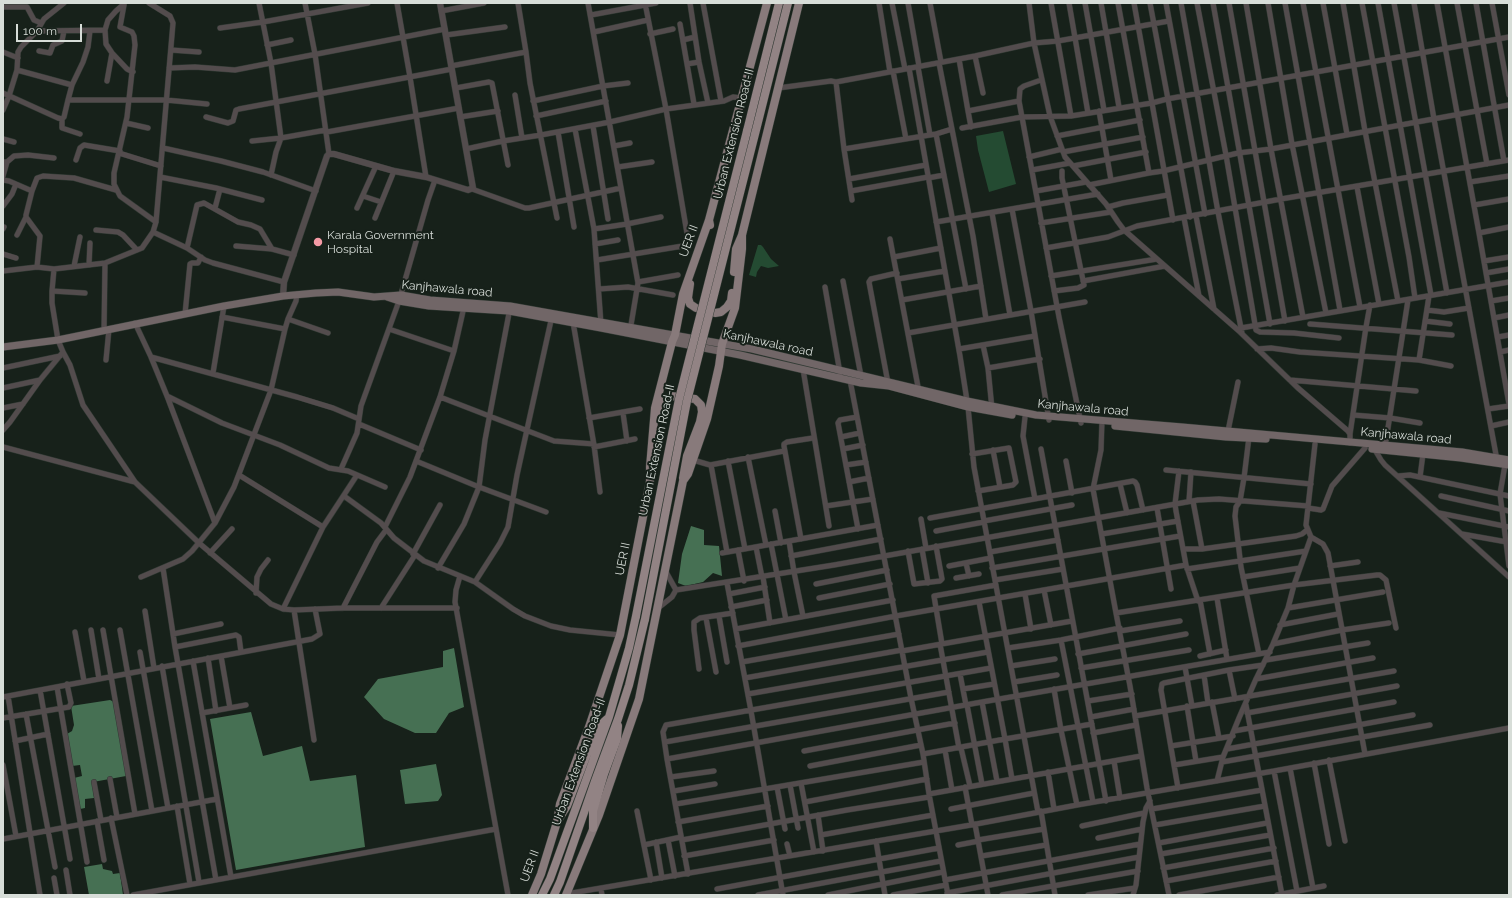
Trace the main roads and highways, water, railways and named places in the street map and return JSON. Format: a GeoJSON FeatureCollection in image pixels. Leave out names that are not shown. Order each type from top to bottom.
{"type":"FeatureCollection","features":[{"type":"Feature","properties":{"kind":"highway","name":"Urban Extension Road-II"},"geometry":{"type":"LineString","coordinates":[[542,895],[550,879],[609,717],[630,648],[679,399],[779,3]]}},
{"type":"Feature","properties":{"kind":"highway","name":"Urban Extension Road-II"},"geometry":{"type":"LineString","coordinates":[[554,895],[560,882],[629,685],[645,619],[687,401],[788,3]]}},
{"type":"Feature","properties":{"kind":"highway"},"geometry":{"type":"LineString","coordinates":[[557,822],[567,806],[597,728],[609,717]]}},
{"type":"Feature","properties":{"kind":"highway"},"geometry":{"type":"LineString","coordinates":[[593,828],[593,811],[604,774],[617,739],[618,719]]}},
{"type":"Feature","properties":{"kind":"main road"},"geometry":{"type":"LineString","coordinates":[[767,3],[709,220],[711,230],[690,286],[688,298],[690,304],[696,308],[715,313],[721,312],[731,301],[736,250],[742,235],[799,3]]}},
{"type":"Feature","properties":{"kind":"main road","name":"UER II"},"geometry":{"type":"LineString","coordinates":[[532,895],[541,874],[557,822],[560,804],[589,727],[620,635],[650,481],[655,408],[683,294],[709,220]]}},
{"type":"Feature","properties":{"kind":"main road"},"geometry":{"type":"LineString","coordinates":[[683,481],[688,474],[707,419],[719,366],[721,348],[735,308],[742,249],[742,235]]}},
{"type":"Feature","properties":{"kind":"main road","name":"Kanjhawala road"},"geometry":{"type":"LineString","coordinates":[[3,347],[58,340],[224,306],[283,296],[338,292],[400,298],[429,306],[510,308],[721,348],[803,369],[840,374],[850,380],[861,379]]}},
{"type":"Feature","properties":{"kind":"main road","name":"Kanjhawala road"},"geometry":{"type":"LineString","coordinates":[[721,348],[752,349],[840,374],[919,391],[1025,417],[1350,443],[1423,454],[1504,462]]}},
{"type":"Feature","properties":{"kind":"main road"},"geometry":{"type":"LineString","coordinates":[[566,895],[599,815],[639,699],[683,481],[683,473],[687,456],[700,422],[702,412],[701,405],[695,399],[671,396],[662,402],[660,408],[654,466],[650,481]]}},
{"type":"Feature","properties":{"kind":"main road","name":"Kanjhawala road"},"geometry":{"type":"LineString","coordinates":[[992,409],[1049,418]]}},
{"type":"Feature","properties":{"kind":"main road","name":"Kanjhawala road"},"geometry":{"type":"LineString","coordinates":[[1102,423],[1228,431],[1249,436],[1376,450],[1385,448],[1462,452],[1504,462]]}},
{"type":"Feature","properties":{"kind":"place","name":"Karala Government Hospital"},"geometry":{"type":"Point","coordinates":[318,242]}}]}
